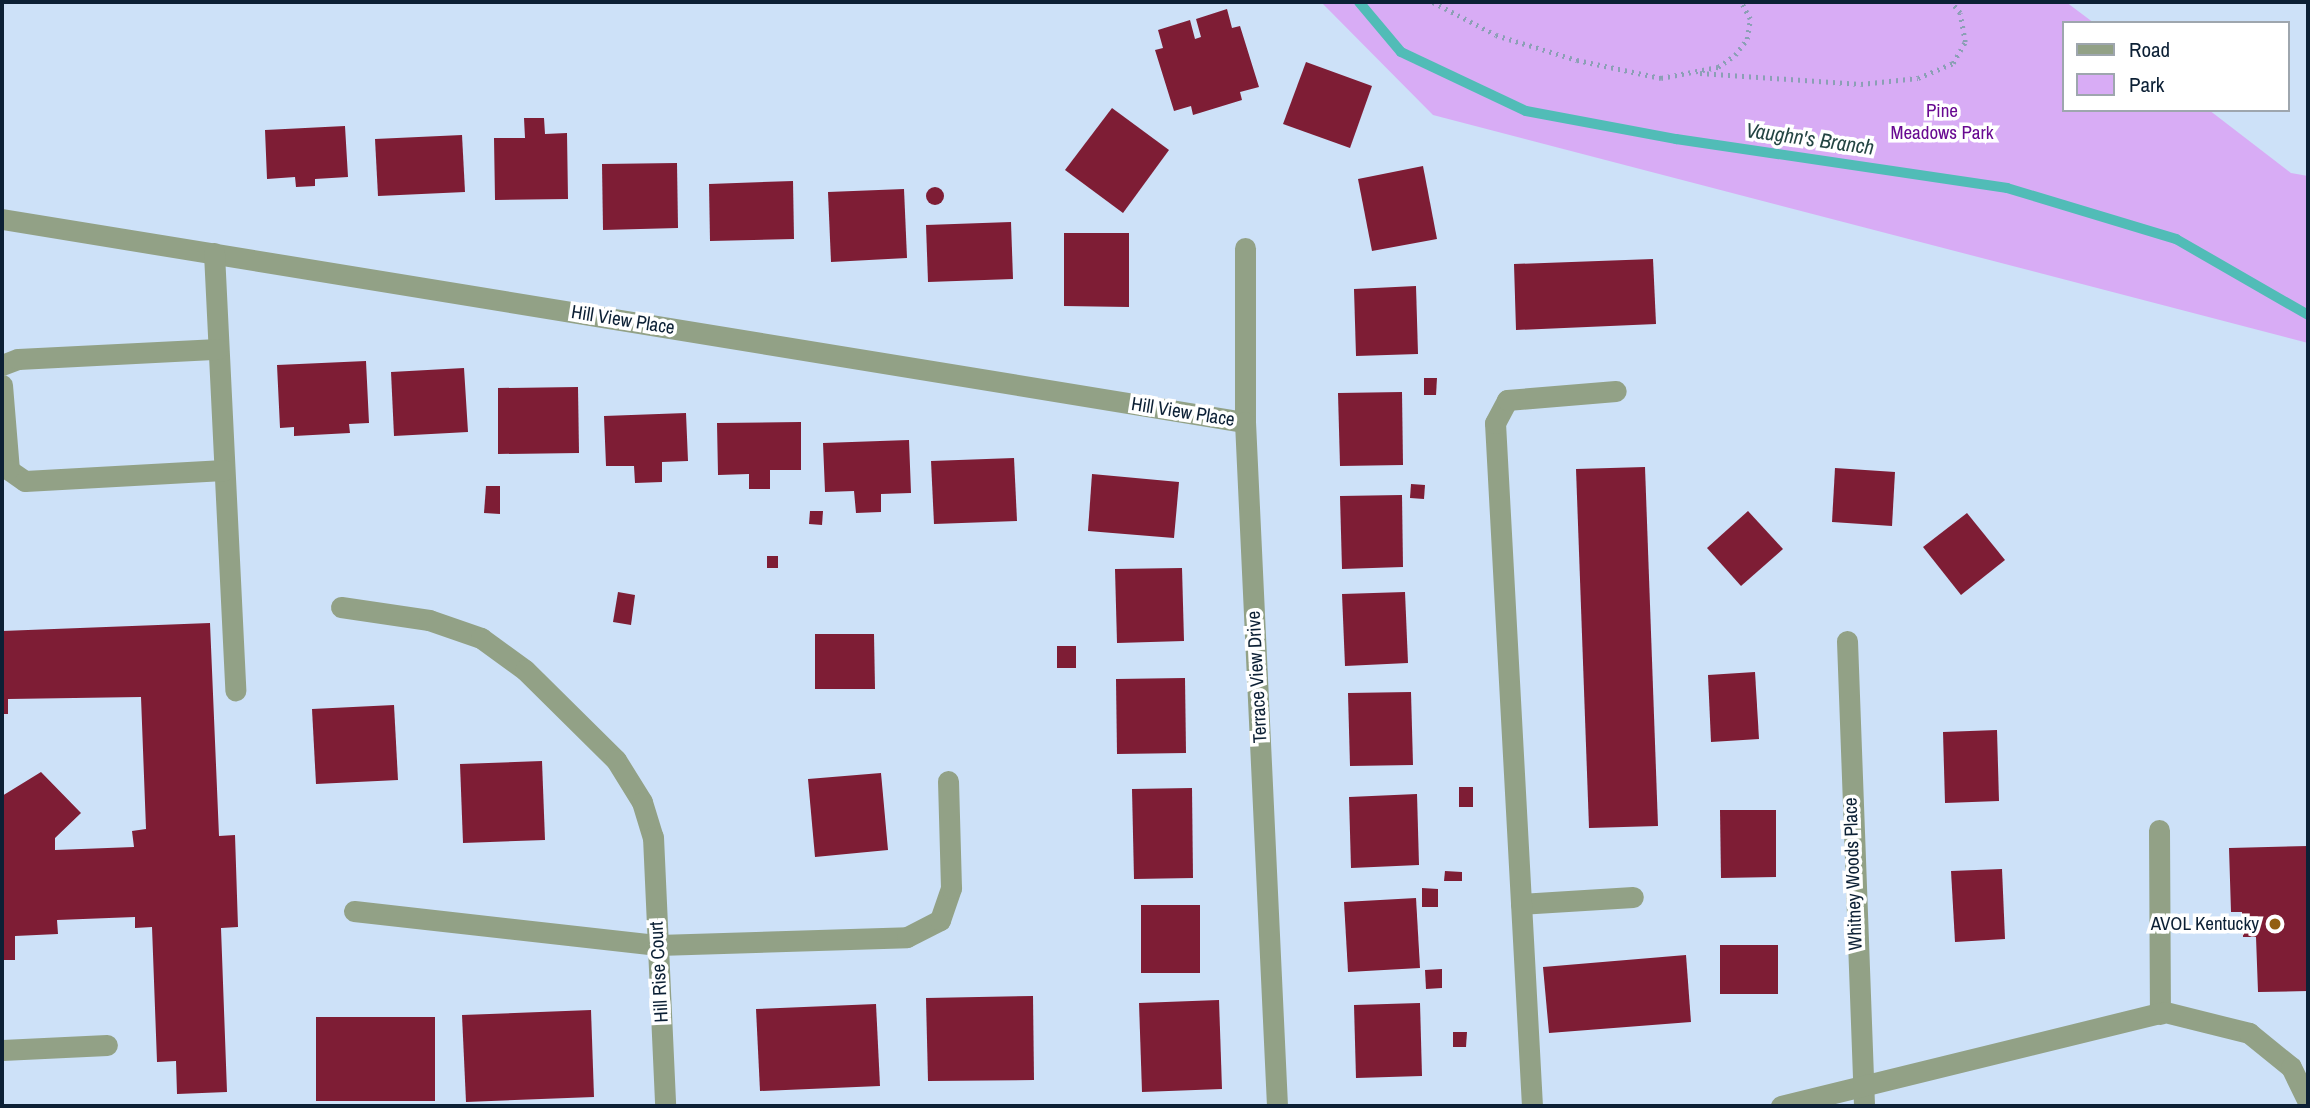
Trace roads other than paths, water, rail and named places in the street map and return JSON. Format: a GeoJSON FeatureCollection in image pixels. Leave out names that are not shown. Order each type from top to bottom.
{"type":"FeatureCollection","features":[{"type":"Feature","properties":{"kind":"street","name":"Hill View Place"},"geometry":{"type":"LineString","coordinates":[[2,219],[1245,422]]}},
{"type":"Feature","properties":{"kind":"street","name":"Terrace View Drive"},"geometry":{"type":"LineString","coordinates":[[1245,248],[1245,422],[1276,1106]]}},
{"type":"Feature","properties":{"kind":"street"},"geometry":{"type":"LineString","coordinates":[[214,253],[235,690]]}},
{"type":"Feature","properties":{"kind":"street"},"geometry":{"type":"LineString","coordinates":[[2,365],[18,359],[218,349]]}},
{"type":"Feature","properties":{"kind":"street"},"geometry":{"type":"LineString","coordinates":[[2,385],[9,470],[25,481],[224,470]]}},
{"type":"Feature","properties":{"kind":"street"},"geometry":{"type":"LineString","coordinates":[[1532,1106],[1495,423],[1507,400],[1616,391]]}},
{"type":"Feature","properties":{"kind":"street","name":"Hill Rise Court"},"geometry":{"type":"LineString","coordinates":[[341,607],[429,620],[481,638],[525,670],[616,760],[642,802],[653,837],[665,1106]]}},
{"type":"Feature","properties":{"kind":"street","name":"Whitney Woods Place"},"geometry":{"type":"LineString","coordinates":[[1847,641],[1862,1097]]}},
{"type":"Feature","properties":{"kind":"street"},"geometry":{"type":"LineString","coordinates":[[354,911],[658,945],[907,937],[940,920],[951,888],[948,781]]}},
{"type":"Feature","properties":{"kind":"street"},"geometry":{"type":"LineString","coordinates":[[2159,830],[2160,1014]]}},
{"type":"Feature","properties":{"kind":"street"},"geometry":{"type":"LineString","coordinates":[[1521,904],[1633,897]]}},
{"type":"Feature","properties":{"kind":"street"},"geometry":{"type":"LineString","coordinates":[[1782,1106],[1862,1097],[2160,1014],[2249,1033],[2291,1067],[2308,1102]]}},
{"type":"Feature","properties":{"kind":"street"},"geometry":{"type":"LineString","coordinates":[[2,1050],[107,1045]]}},
{"type":"Feature","properties":{"kind":"waterway","name":"Vaughn's Branch"},"geometry":{"type":"LineString","coordinates":[[1359,2],[1401,52],[1526,111],[1676,139],[2007,188],[2176,239],[2308,315]]}},
{"type":"Feature","properties":{"kind":"place","name":"AVOL Kentucky"},"geometry":{"type":"Point","coordinates":[2275,924]}},
{"type":"Feature","properties":{"kind":"park label","name":"Pine Meadows Park"},"geometry":{"type":"Point","coordinates":[1942,122]}}]}
